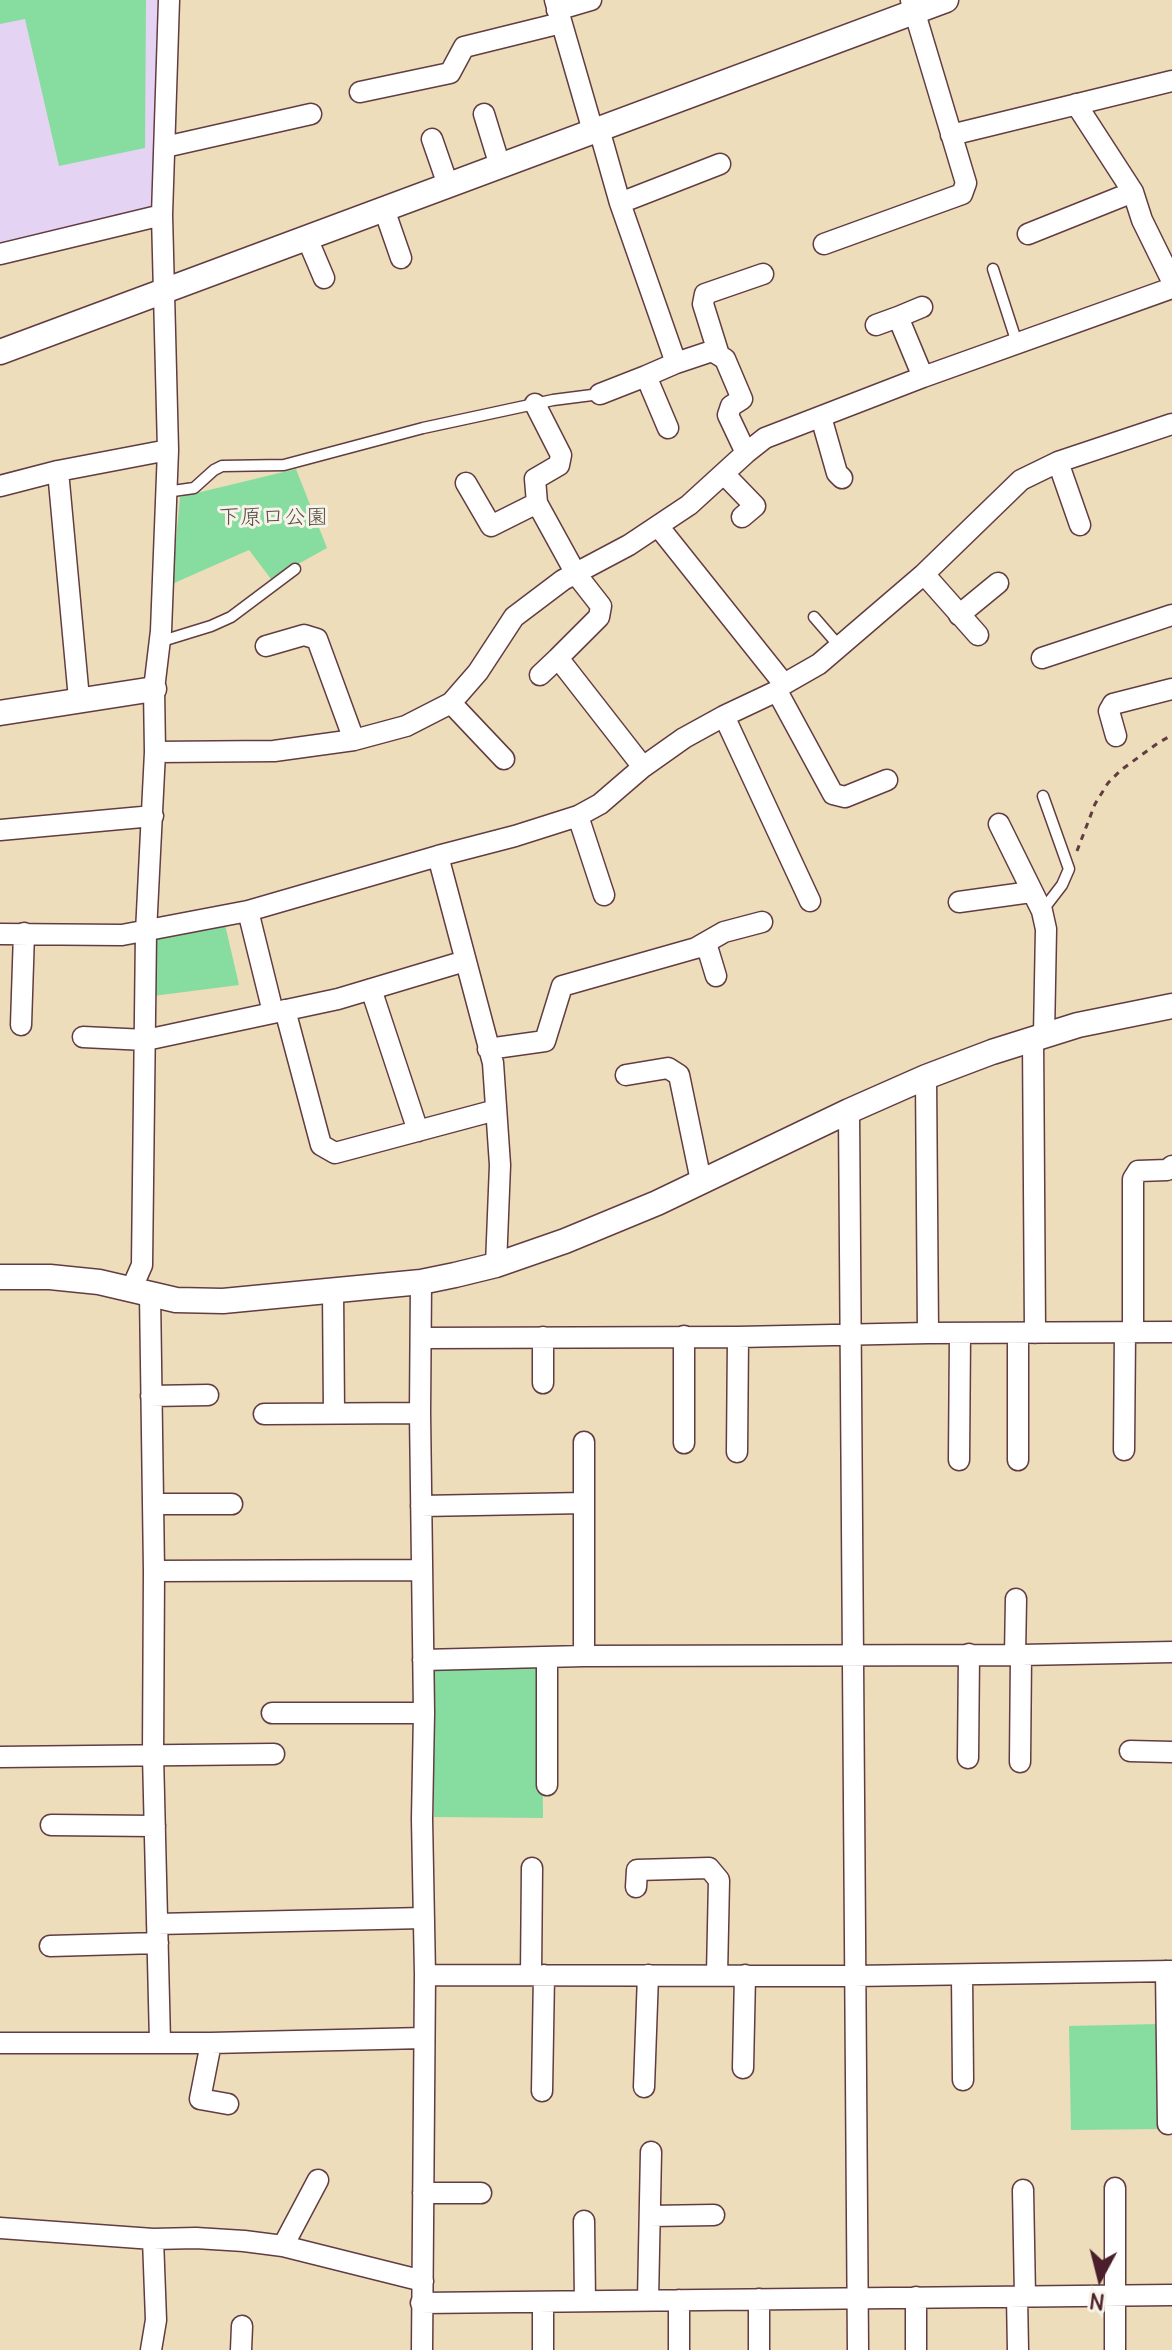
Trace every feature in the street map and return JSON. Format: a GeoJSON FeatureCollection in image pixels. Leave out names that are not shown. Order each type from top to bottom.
{"type":"FeatureCollection","features":[{"type":"Feature","properties":{"kind":"street"},"geometry":{"type":"LineString","coordinates":[[160,2042],[153,1755],[151,1396],[140,1292],[146,932],[155,752],[154,689],[168,450],[162,215],[169,0]]}},
{"type":"Feature","properties":{"kind":"street"},"geometry":{"type":"LineString","coordinates":[[360,92],[450,73],[464,47],[591,0]]}},
{"type":"Feature","properties":{"kind":"street"},"geometry":{"type":"LineString","coordinates":[[0,352],[596,130],[912,6],[946,0]]}},
{"type":"Feature","properties":{"kind":"street"},"geometry":{"type":"LineString","coordinates":[[824,244],[962,194],[966,183],[912,6]]}},
{"type":"Feature","properties":{"kind":"street"},"geometry":{"type":"LineString","coordinates":[[558,11],[676,363]]}},
{"type":"Feature","properties":{"kind":"street"},"geometry":{"type":"LineString","coordinates":[[951,135],[1172,81]]}},
{"type":"Feature","properties":{"kind":"street"},"geometry":{"type":"LineString","coordinates":[[1076,104],[1133,192],[1142,220],[1172,281]]}},
{"type":"Feature","properties":{"kind":"street"},"geometry":{"type":"LineString","coordinates":[[165,147],[311,114]]}},
{"type":"Feature","properties":{"kind":"street"},"geometry":{"type":"LineString","coordinates":[[484,114],[500,166]]}},
{"type":"Feature","properties":{"kind":"street"},"geometry":{"type":"LineString","coordinates":[[432,139],[448,185]]}},
{"type":"Feature","properties":{"kind":"street"},"geometry":{"type":"LineString","coordinates":[[620,203],[720,164]]}},
{"type":"Feature","properties":{"kind":"street"},"geometry":{"type":"LineString","coordinates":[[1028,234],[1133,192]]}},
{"type":"Feature","properties":{"kind":"street"},"geometry":{"type":"LineString","coordinates":[[384,209],[401,258]]}},
{"type":"Feature","properties":{"kind":"street"},"geometry":{"type":"LineString","coordinates":[[0,254],[162,215]]}},
{"type":"Feature","properties":{"kind":"street"},"geometry":{"type":"LineString","coordinates":[[307,238],[324,278]]}},
{"type":"Feature","properties":{"kind":"street"},"geometry":{"type":"LineString","coordinates":[[719,355],[703,304],[705,294],[763,274]]}},
{"type":"Feature","properties":{"kind":"street"},"geometry":{"type":"LineString","coordinates":[[155,752],[274,751],[354,740],[406,726],[451,703],[478,672],[514,617],[563,580],[629,545],[689,505],[765,438],[923,377],[1172,288]]}},
{"type":"Feature","properties":{"kind":"street"},"geometry":{"type":"LineString","coordinates":[[876,325],[922,307]]}},
{"type":"Feature","properties":{"kind":"street"},"geometry":{"type":"LineString","coordinates":[[898,317],[923,377]]}},
{"type":"Feature","properties":{"kind":"street"},"geometry":{"type":"LineString","coordinates":[[600,394],[712,351],[725,359],[742,399],[731,406],[728,415],[746,453]]}},
{"type":"Feature","properties":{"kind":"street"},"geometry":{"type":"LineString","coordinates":[[646,376],[668,428]]}},
{"type":"Feature","properties":{"kind":"street"},"geometry":{"type":"LineString","coordinates":[[535,404],[561,455],[559,465],[535,479],[537,503],[576,574],[601,606],[599,617],[540,675]]}},
{"type":"Feature","properties":{"kind":"street"},"geometry":{"type":"LineString","coordinates":[[821,417],[837,473],[842,478]]}},
{"type":"Feature","properties":{"kind":"street"},"geometry":{"type":"LineString","coordinates":[[0,934],[122,935],[146,932],[248,911],[578,816],[612,795],[643,767],[684,738],[819,664],[924,574],[1021,480],[1058,462],[1172,424]]}},
{"type":"Feature","properties":{"kind":"street"},"geometry":{"type":"LineString","coordinates":[[0,486],[58,471],[168,450]]}},
{"type":"Feature","properties":{"kind":"street"},"geometry":{"type":"LineString","coordinates":[[1058,462],[1080,525]]}},
{"type":"Feature","properties":{"kind":"street"},"geometry":{"type":"LineString","coordinates":[[58,471],[79,699]]}},
{"type":"Feature","properties":{"kind":"street"},"geometry":{"type":"LineString","coordinates":[[724,474],[756,505]]}},
{"type":"Feature","properties":{"kind":"street"},"geometry":{"type":"LineString","coordinates":[[466,483],[491,526],[537,503]]}},
{"type":"Feature","properties":{"kind":"street"},"geometry":{"type":"LineString","coordinates":[[658,526],[780,688],[833,794],[845,797],[887,780]]}},
{"type":"Feature","properties":{"kind":"street"},"geometry":{"type":"LineString","coordinates":[[924,574],[978,635]]}},
{"type":"Feature","properties":{"kind":"street"},"geometry":{"type":"LineString","coordinates":[[959,615],[998,583]]}},
{"type":"Feature","properties":{"kind":"street"},"geometry":{"type":"LineString","coordinates":[[1042,658],[1172,615]]}},
{"type":"Feature","properties":{"kind":"street"},"geometry":{"type":"LineString","coordinates":[[266,646],[304,635],[317,639],[354,740]]}},
{"type":"Feature","properties":{"kind":"street"},"geometry":{"type":"LineString","coordinates":[[558,658],[643,767]]}},
{"type":"Feature","properties":{"kind":"street"},"geometry":{"type":"LineString","coordinates":[[0,713],[154,689]]}},
{"type":"Feature","properties":{"kind":"street"},"geometry":{"type":"LineString","coordinates":[[1116,736],[1109,711],[1113,704],[1172,689]]}},
{"type":"Feature","properties":{"kind":"street"},"geometry":{"type":"LineString","coordinates":[[451,703],[504,759]]}},
{"type":"Feature","properties":{"kind":"street"},"geometry":{"type":"LineString","coordinates":[[724,716],[810,901]]}},
{"type":"Feature","properties":{"kind":"street"},"geometry":{"type":"LineString","coordinates":[[0,830],[153,816]]}},
{"type":"Feature","properties":{"kind":"street"},"geometry":{"type":"LineString","coordinates":[[578,816],[604,895]]}},
{"type":"Feature","properties":{"kind":"street"},"geometry":{"type":"LineString","coordinates":[[999,824],[1042,911],[1046,929],[1018,1460]]}},
{"type":"Feature","properties":{"kind":"street"},"geometry":{"type":"LineString","coordinates":[[438,856],[493,1063],[500,1165],[496,1265]]}},
{"type":"Feature","properties":{"kind":"street"},"geometry":{"type":"LineString","coordinates":[[959,902],[1031,892]]}},
{"type":"Feature","properties":{"kind":"street"},"geometry":{"type":"LineString","coordinates":[[248,911],[321,1145],[335,1153],[496,1110]]}},
{"type":"Feature","properties":{"kind":"street"},"geometry":{"type":"LineString","coordinates":[[488,1049],[545,1041],[562,986],[696,948],[724,932],[762,922]]}},
{"type":"Feature","properties":{"kind":"street"},"geometry":{"type":"LineString","coordinates":[[21,1025],[24,933]]}},
{"type":"Feature","properties":{"kind":"street"},"geometry":{"type":"LineString","coordinates":[[706,943],[716,976]]}},
{"type":"Feature","properties":{"kind":"street"},"geometry":{"type":"LineString","coordinates":[[83,1037],[146,1040],[338,999],[465,961]]}},
{"type":"Feature","properties":{"kind":"street"},"geometry":{"type":"LineString","coordinates":[[371,989],[418,1131]]}},
{"type":"Feature","properties":{"kind":"street"},"geometry":{"type":"LineString","coordinates":[[0,1277],[50,1277],[99,1282],[176,1300],[223,1301],[421,1282],[496,1265],[657,1203],[926,1077],[1078,1025],[1172,1006]]}},
{"type":"Feature","properties":{"kind":"street"},"geometry":{"type":"LineString","coordinates":[[626,1075],[668,1068],[679,1075],[701,1181]]}},
{"type":"Feature","properties":{"kind":"street"},"geometry":{"type":"LineString","coordinates":[[926,1077],[928,1333]]}},
{"type":"Feature","properties":{"kind":"street"},"geometry":{"type":"LineString","coordinates":[[849,1111],[858,2350]]}},
{"type":"Feature","properties":{"kind":"street"},"geometry":{"type":"LineString","coordinates":[[1124,1450],[1133,1179],[1138,1171],[1167,1170],[1172,1166]]}},
{"type":"Feature","properties":{"kind":"street"},"geometry":{"type":"LineString","coordinates":[[421,1282],[425,1975],[422,2350]]}},
{"type":"Feature","properties":{"kind":"street"},"geometry":{"type":"LineString","coordinates":[[333,1291],[334,1413]]}},
{"type":"Feature","properties":{"kind":"street"},"geometry":{"type":"LineString","coordinates":[[422,1338],[1172,1332]]}},
{"type":"Feature","properties":{"kind":"street"},"geometry":{"type":"LineString","coordinates":[[959,1460],[960,1334]]}},
{"type":"Feature","properties":{"kind":"street"},"geometry":{"type":"LineString","coordinates":[[684,1336],[684,1443]]}},
{"type":"Feature","properties":{"kind":"street"},"geometry":{"type":"LineString","coordinates":[[543,1337],[543,1383]]}},
{"type":"Feature","properties":{"kind":"street"},"geometry":{"type":"LineString","coordinates":[[737,1452],[738,1337]]}},
{"type":"Feature","properties":{"kind":"street"},"geometry":{"type":"LineString","coordinates":[[151,1396],[208,1395]]}},
{"type":"Feature","properties":{"kind":"street"},"geometry":{"type":"LineString","coordinates":[[264,1414],[420,1413]]}},
{"type":"Feature","properties":{"kind":"street"},"geometry":{"type":"LineString","coordinates":[[584,1442],[584,1656]]}},
{"type":"Feature","properties":{"kind":"street"},"geometry":{"type":"LineString","coordinates":[[421,1506],[584,1503]]}},
{"type":"Feature","properties":{"kind":"street"},"geometry":{"type":"LineString","coordinates":[[153,1504],[232,1504]]}},
{"type":"Feature","properties":{"kind":"street"},"geometry":{"type":"LineString","coordinates":[[154,1571],[421,1570]]}},
{"type":"Feature","properties":{"kind":"street"},"geometry":{"type":"LineString","coordinates":[[1016,1599],[1020,1762]]}},
{"type":"Feature","properties":{"kind":"street"},"geometry":{"type":"LineString","coordinates":[[423,1660],[1172,1652]]}},
{"type":"Feature","properties":{"kind":"street"},"geometry":{"type":"LineString","coordinates":[[962,1654],[962,1758]]}},
{"type":"Feature","properties":{"kind":"street"},"geometry":{"type":"LineString","coordinates":[[547,1657],[547,1785]]}},
{"type":"Feature","properties":{"kind":"street"},"geometry":{"type":"LineString","coordinates":[[272,1713],[424,1713]]}},
{"type":"Feature","properties":{"kind":"street"},"geometry":{"type":"LineString","coordinates":[[1130,1751],[1172,1752]]}},
{"type":"Feature","properties":{"kind":"street"},"geometry":{"type":"LineString","coordinates":[[0,1757],[274,1754]]}},
{"type":"Feature","properties":{"kind":"street"},"geometry":{"type":"LineString","coordinates":[[51,1825],[155,1826]]}},
{"type":"Feature","properties":{"kind":"street"},"geometry":{"type":"LineString","coordinates":[[532,1868],[542,2091]]}},
{"type":"Feature","properties":{"kind":"street"},"geometry":{"type":"LineString","coordinates":[[636,1871],[709,1868],[719,1880],[717,1975]]}},
{"type":"Feature","properties":{"kind":"street"},"geometry":{"type":"LineString","coordinates":[[50,1946],[158,1933],[423,1918]]}},
{"type":"Feature","properties":{"kind":"street"},"geometry":{"type":"LineString","coordinates":[[425,1975],[854,1976],[1169,1971],[1168,2124]]}},
{"type":"Feature","properties":{"kind":"street"},"geometry":{"type":"LineString","coordinates":[[644,2087],[648,1975]]}},
{"type":"Feature","properties":{"kind":"street"},"geometry":{"type":"LineString","coordinates":[[743,2068],[745,1975]]}},
{"type":"Feature","properties":{"kind":"street"},"geometry":{"type":"LineString","coordinates":[[962,1975],[963,2080]]}},
{"type":"Feature","properties":{"kind":"street"},"geometry":{"type":"LineString","coordinates":[[0,2043],[211,2043],[424,2038]]}},
{"type":"Feature","properties":{"kind":"street"},"geometry":{"type":"LineString","coordinates":[[211,2043],[200,2099],[228,2104]]}},
{"type":"Feature","properties":{"kind":"street"},"geometry":{"type":"LineString","coordinates":[[648,2300],[651,2152]]}},
{"type":"Feature","properties":{"kind":"street"},"geometry":{"type":"LineString","coordinates":[[283,2246],[318,2180]]}},
{"type":"Feature","properties":{"kind":"street"},"geometry":{"type":"LineString","coordinates":[[1115,2188],[1115,2350]]}},
{"type":"Feature","properties":{"kind":"street"},"geometry":{"type":"LineString","coordinates":[[1018,2350],[1023,2190]]}},
{"type":"Feature","properties":{"kind":"street"},"geometry":{"type":"LineString","coordinates":[[423,2193],[481,2193]]}},
{"type":"Feature","properties":{"kind":"street"},"geometry":{"type":"LineString","coordinates":[[650,2216],[714,2215]]}},
{"type":"Feature","properties":{"kind":"street"},"geometry":{"type":"LineString","coordinates":[[584,2221],[585,2301]]}},
{"type":"Feature","properties":{"kind":"street"},"geometry":{"type":"LineString","coordinates":[[0,2228],[153,2239],[196,2238],[283,2246],[423,2281]]}},
{"type":"Feature","properties":{"kind":"street"},"geometry":{"type":"LineString","coordinates":[[151,2350],[156,2320],[153,2239]]}},
{"type":"Feature","properties":{"kind":"street"},"geometry":{"type":"LineString","coordinates":[[421,2303],[1172,2295]]}},
{"type":"Feature","properties":{"kind":"street"},"geometry":{"type":"LineString","coordinates":[[916,2297],[916,2350]]}},
{"type":"Feature","properties":{"kind":"street"},"geometry":{"type":"LineString","coordinates":[[759,2299],[759,2350]]}},
{"type":"Feature","properties":{"kind":"street"},"geometry":{"type":"LineString","coordinates":[[679,2300],[679,2350]]}},
{"type":"Feature","properties":{"kind":"street"},"geometry":{"type":"LineString","coordinates":[[543,2302],[543,2350]]}},
{"type":"Feature","properties":{"kind":"street"},"geometry":{"type":"LineString","coordinates":[[241,2350],[242,2326]]}},
{"type":"Feature","properties":{"kind":"lane"},"geometry":{"type":"LineString","coordinates":[[993,269],[1017,343]]}},
{"type":"Feature","properties":{"kind":"lane"},"geometry":{"type":"LineString","coordinates":[[166,492],[194,488],[222,466],[284,465],[423,428],[535,404],[600,394]]}},
{"type":"Feature","properties":{"kind":"lane"},"geometry":{"type":"LineString","coordinates":[[159,642],[231,617],[295,569]]}},
{"type":"Feature","properties":{"kind":"lane"},"geometry":{"type":"LineString","coordinates":[[814,617],[840,647]]}},
{"type":"Feature","properties":{"kind":"lane"},"geometry":{"type":"LineString","coordinates":[[1042,911],[1062,885],[1069,869],[1043,796]]}},
{"type":"Feature","properties":{"kind":"path"},"geometry":{"type":"LineString","coordinates":[[1069,869],[1095,804],[1108,783],[1133,761],[1172,735]]}},
{"type":"Feature","properties":{"kind":"shaded area"},"geometry":{"type":"Polygon","coordinates":[[[0,0],[159,0],[151,210],[0,247],[0,0]]]}},
{"type":"Feature","properties":{"kind":"green space"},"geometry":{"type":"Polygon","coordinates":[[[0,0],[146,0],[145,148],[59,166],[25,19],[0,24],[0,0]]]}},
{"type":"Feature","properties":{"kind":"green space","name":"下原口公園"},"geometry":{"type":"Polygon","coordinates":[[[296,469],[327,548],[271,579],[249,550],[172,584],[180,497],[296,469]]]}},
{"type":"Feature","properties":{"kind":"green space"},"geometry":{"type":"Polygon","coordinates":[[[224,920],[239,985],[153,996],[156,933],[224,920]]]}},
{"type":"Feature","properties":{"kind":"green space"},"geometry":{"type":"Polygon","coordinates":[[[542,1663],[543,1818],[434,1817],[434,1671],[437,1665],[542,1663]]]}},
{"type":"Feature","properties":{"kind":"green space"},"geometry":{"type":"Polygon","coordinates":[[[1159,2024],[1161,2129],[1071,2130],[1069,2026],[1159,2024]]]}}]}
